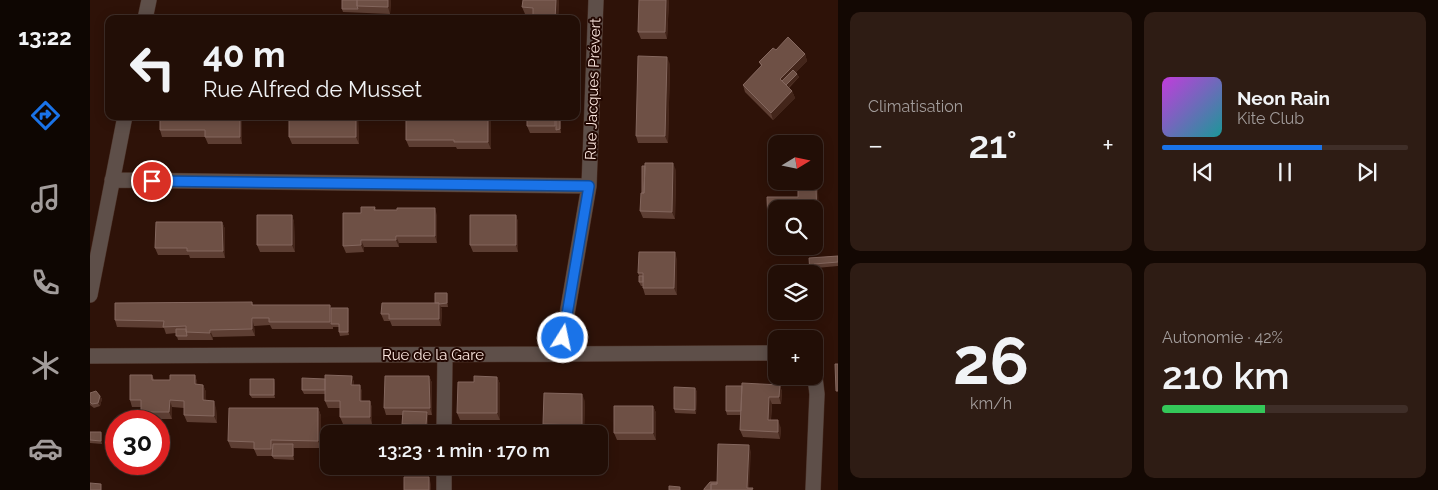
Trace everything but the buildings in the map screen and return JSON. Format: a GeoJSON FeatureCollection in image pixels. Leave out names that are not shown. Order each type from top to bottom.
{"type":"FeatureCollection","features":[{"type":"Feature","properties":{"kind":"street"},"geometry":{"type":"LineString","coordinates":[[146,15],[149,0]]}},
{"type":"Feature","properties":{"kind":"street","name":"Rue Jacques Prévert"},"geometry":{"type":"LineString","coordinates":[[560,355],[589,186],[596,0]]}},
{"type":"Feature","properties":{"kind":"street"},"geometry":{"type":"LineString","coordinates":[[90,296],[124,120]]}},
{"type":"Feature","properties":{"kind":"street"},"geometry":{"type":"LineString","coordinates":[[112,180],[589,186]]}},
{"type":"Feature","properties":{"kind":"street","name":"Rue de la Gare"},"geometry":{"type":"LineString","coordinates":[[90,356],[445,356],[768,353]]}},
{"type":"Feature","properties":{"kind":"street"},"geometry":{"type":"LineString","coordinates":[[444,425],[445,356]]}},
{"type":"Feature","properties":{"kind":"street"},"geometry":{"type":"LineString","coordinates":[[813,490],[816,385]]}},
{"type":"Feature","properties":{"kind":"street"},"geometry":{"type":"LineString","coordinates":[[444,475],[444,490]]}},
{"type":"Feature","properties":{"kind":"route"},"geometry":{"type":"LineString","coordinates":[[152,181],[589,186],[563,338]]}}]}
